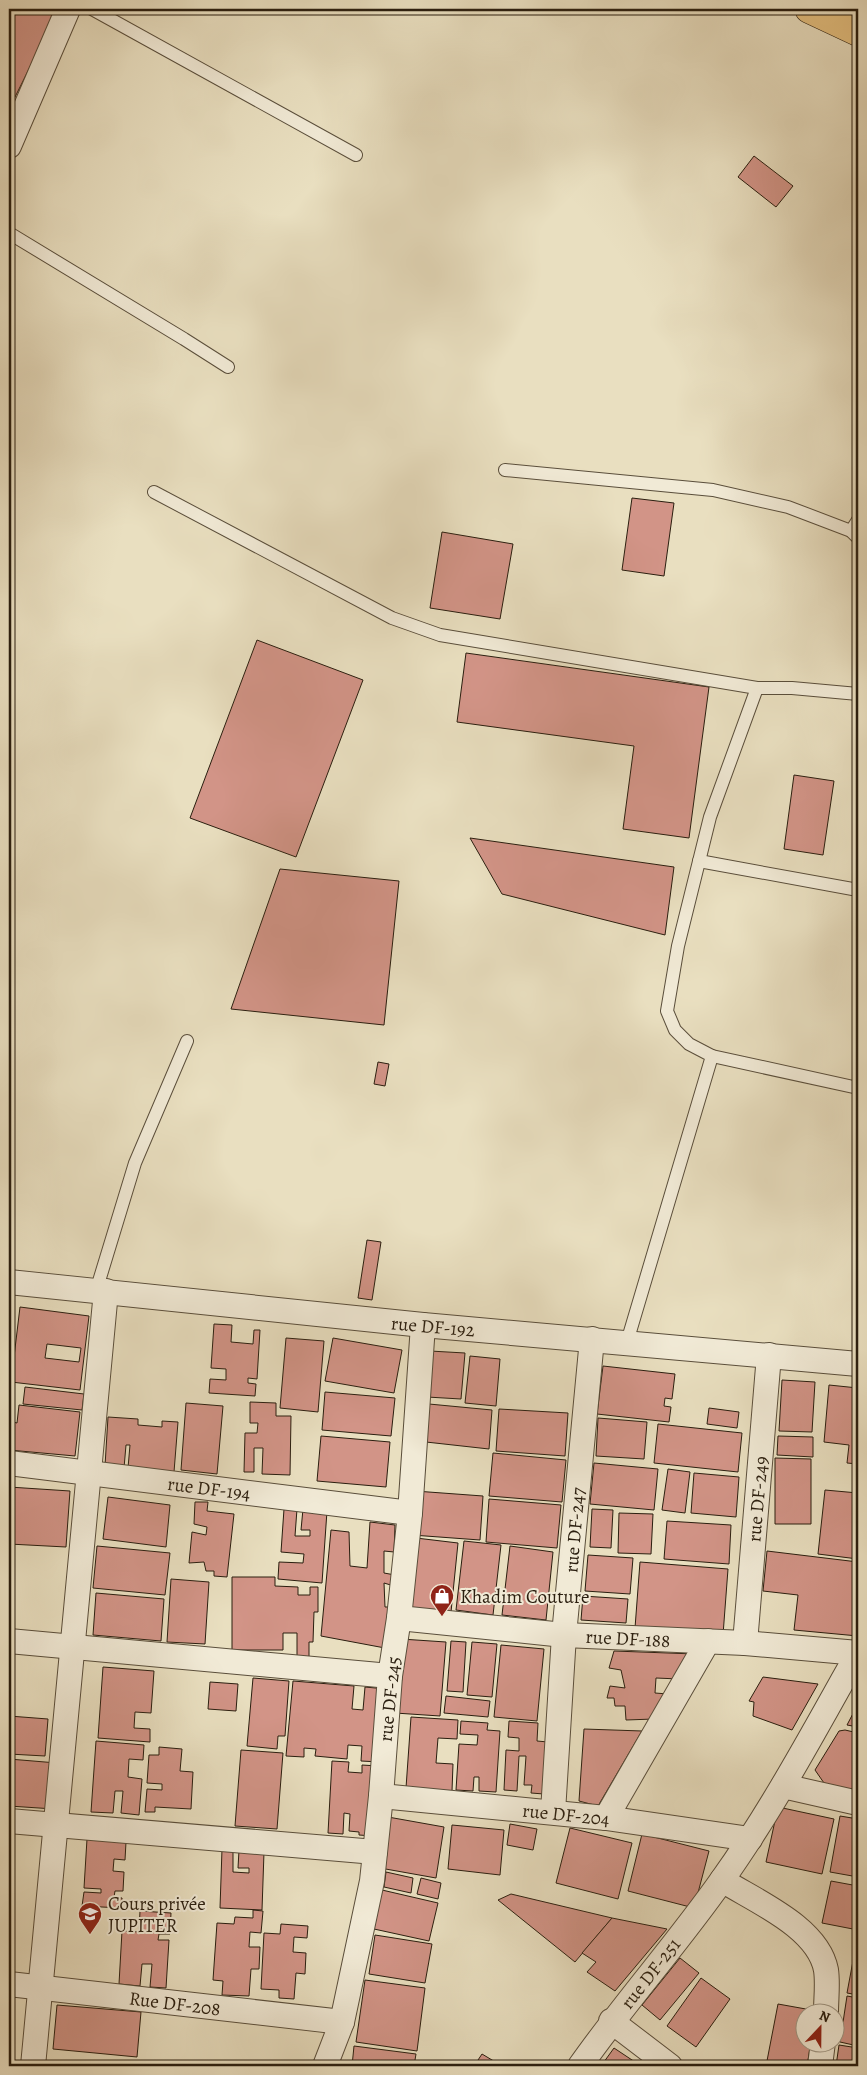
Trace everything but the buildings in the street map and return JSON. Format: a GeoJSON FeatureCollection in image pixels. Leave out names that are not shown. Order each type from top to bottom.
{"type":"FeatureCollection","features":[{"type":"Feature","properties":{"kind":"highway"},"geometry":{"type":"LineString","coordinates":[[809,9],[858,32]]}},
{"type":"Feature","properties":{"kind":"street"},"geometry":{"type":"LineString","coordinates":[[9,146],[68,9]]}},
{"type":"Feature","properties":{"kind":"street","name":"rue DF-192"},"geometry":{"type":"LineString","coordinates":[[9,1282],[424,1326],[627,1342],[858,1364]]}},
{"type":"Feature","properties":{"kind":"street"},"geometry":{"type":"LineString","coordinates":[[33,2066],[90,1473],[101,1291]]}},
{"type":"Feature","properties":{"kind":"street","name":"rue DF-245"},"geometry":{"type":"LineString","coordinates":[[325,2066],[342,2022],[372,1881],[381,1796],[390,1676],[399,1618],[410,1513],[424,1326]]}},
{"type":"Feature","properties":{"kind":"street","name":"rue DF-247"},"geometry":{"type":"LineString","coordinates":[[553,1812],[564,1635],[592,1339]]}},
{"type":"Feature","properties":{"kind":"street","name":"rue DF-249"},"geometry":{"type":"LineString","coordinates":[[745,1642],[768,1355]]}},
{"type":"Feature","properties":{"kind":"street","name":"rue DF-194"},"geometry":{"type":"LineString","coordinates":[[9,1463],[410,1513]]}},
{"type":"Feature","properties":{"kind":"street","name":"rue DF-188"},"geometry":{"type":"LineString","coordinates":[[399,1618],[564,1635],[745,1642],[858,1653]]}},
{"type":"Feature","properties":{"kind":"street"},"geometry":{"type":"LineString","coordinates":[[606,1818],[708,1641]]}},
{"type":"Feature","properties":{"kind":"street"},"geometry":{"type":"LineString","coordinates":[[9,1642],[72,1646],[390,1676]]}},
{"type":"Feature","properties":{"kind":"street","name":"rue DF-251"},"geometry":{"type":"LineString","coordinates":[[580,2066],[611,2021],[722,1880],[750,1839],[783,1786],[858,1653]]}},
{"type":"Feature","properties":{"kind":"street"},"geometry":{"type":"LineString","coordinates":[[783,1786],[858,1803]]}},
{"type":"Feature","properties":{"kind":"street","name":"rue DF-204"},"geometry":{"type":"LineString","coordinates":[[381,1796],[606,1818],[750,1839]]}},
{"type":"Feature","properties":{"kind":"street"},"geometry":{"type":"LineString","coordinates":[[9,1821],[375,1852]]}},
{"type":"Feature","properties":{"kind":"street"},"geometry":{"type":"LineString","coordinates":[[722,1880],[795,1925],[817,1947],[826,1969],[826,2002]]}},
{"type":"Feature","properties":{"kind":"street","name":"Rue DF-208"},"geometry":{"type":"LineString","coordinates":[[9,1984],[342,2022]]}},
{"type":"Feature","properties":{"kind":"street"},"geometry":{"type":"LineString","coordinates":[[611,2021],[670,2066]]}},
{"type":"Feature","properties":{"kind":"street"},"geometry":{"type":"LineString","coordinates":[[820,2066],[822,2052]]}},
{"type":"Feature","properties":{"kind":"lane"},"geometry":{"type":"LineString","coordinates":[[92,9],[356,155]]}},
{"type":"Feature","properties":{"kind":"lane"},"geometry":{"type":"LineString","coordinates":[[9,233],[228,367]]}},
{"type":"Feature","properties":{"kind":"lane"},"geometry":{"type":"LineString","coordinates":[[504,470],[713,490],[788,507],[855,535],[858,520]]}},
{"type":"Feature","properties":{"kind":"lane"},"geometry":{"type":"LineString","coordinates":[[154,492],[392,618],[440,636],[756,688],[792,688],[858,694]]}},
{"type":"Feature","properties":{"kind":"lane"},"geometry":{"type":"LineString","coordinates":[[756,688],[710,817],[678,946],[667,1010],[674,1030],[689,1044],[712,1056],[858,1088]]}},
{"type":"Feature","properties":{"kind":"lane"},"geometry":{"type":"LineString","coordinates":[[699,861],[858,890]]}},
{"type":"Feature","properties":{"kind":"lane"},"geometry":{"type":"LineString","coordinates":[[101,1291],[135,1164],[187,1042]]}},
{"type":"Feature","properties":{"kind":"lane"},"geometry":{"type":"LineString","coordinates":[[627,1342],[712,1056]]}},
{"type":"Feature","properties":{"kind":"place","name":"Khadim Couture"},"geometry":{"type":"Point","coordinates":[442,1617]}},
{"type":"Feature","properties":{"kind":"place","name":"Cours privée JUPITER"},"geometry":{"type":"Point","coordinates":[90,1935]}}]}
